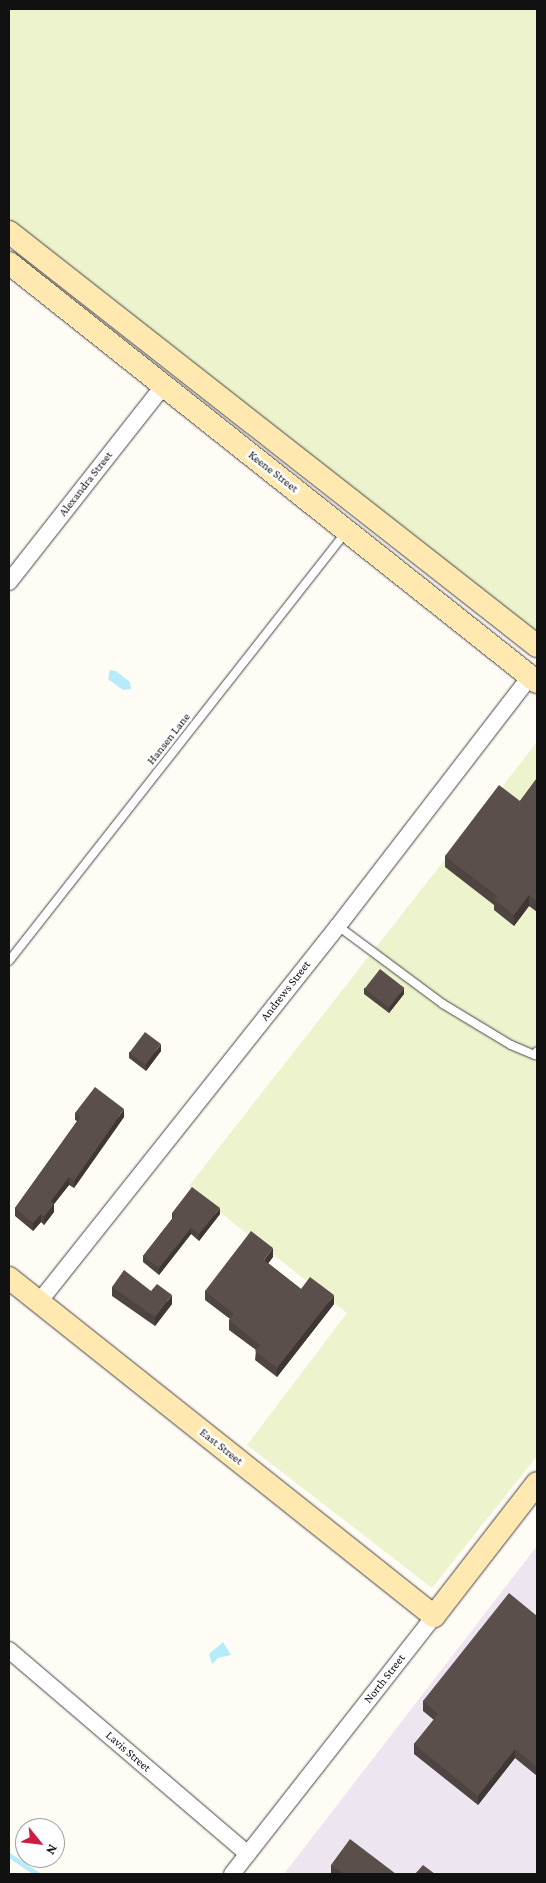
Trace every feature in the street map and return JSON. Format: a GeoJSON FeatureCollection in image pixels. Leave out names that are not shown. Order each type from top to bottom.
{"type":"FeatureCollection","features":[{"type":"Feature","properties":{"kind":"street","name":"Keene Street"},"geometry":{"type":"LineString","coordinates":[[9,232],[178,367],[537,646]]}},
{"type":"Feature","properties":{"kind":"street","name":"Keene Street"},"geometry":{"type":"LineString","coordinates":[[9,263],[535,676]]}},
{"type":"Feature","properties":{"kind":"street"},"geometry":{"type":"LineString","coordinates":[[164,385],[178,367]]}},
{"type":"Feature","properties":{"kind":"street","name":"Alexandra Street"},"geometry":{"type":"LineString","coordinates":[[9,582],[164,385]]}},
{"type":"Feature","properties":{"kind":"street","name":"Andrews Street"},"geometry":{"type":"LineString","coordinates":[[39,1302],[535,676]]}},
{"type":"Feature","properties":{"kind":"street","name":"East Street"},"geometry":{"type":"LineString","coordinates":[[9,1278],[434,1616]]}},
{"type":"Feature","properties":{"kind":"street","name":"North Street"},"geometry":{"type":"LineString","coordinates":[[232,1874],[537,1483]]}},
{"type":"Feature","properties":{"kind":"street","name":"Lavis Street"},"geometry":{"type":"LineString","coordinates":[[9,1650],[248,1854]]}},
{"type":"Feature","properties":{"kind":"lane","name":"Hansen Lane"},"geometry":{"type":"LineString","coordinates":[[9,961],[347,530]]}},
{"type":"Feature","properties":{"kind":"lane"},"geometry":{"type":"LineString","coordinates":[[338,926],[443,1004],[511,1045],[535,1055],[537,1051]]}},
{"type":"Feature","properties":{"kind":"shaded area"},"geometry":{"type":"Polygon","coordinates":[[[537,1546],[537,1874],[284,1874],[537,1546]]]}},
{"type":"Feature","properties":{"kind":"green space"},"geometry":{"type":"Polygon","coordinates":[[[9,9],[537,9],[537,634],[9,220],[9,9]]]}},
{"type":"Feature","properties":{"kind":"green space"},"geometry":{"type":"Polygon","coordinates":[[[537,742],[537,1456],[432,1588],[247,1445],[347,1313],[188,1187],[537,742]]]}},
{"type":"Feature","properties":{"kind":"water"},"geometry":{"type":"Polygon","coordinates":[[[110,670],[116,671],[130,682],[131,689],[123,690],[108,679],[110,670]]]}},
{"type":"Feature","properties":{"kind":"water"},"geometry":{"type":"Polygon","coordinates":[[[223,1642],[231,1655],[218,1658],[212,1664],[209,1654],[223,1642]]]}},
{"type":"Feature","properties":{"kind":"building"},"geometry":{"type":"Polygon","coordinates":[[[537,778],[537,901],[529,895],[514,915],[494,899],[497,896],[445,856],[499,785],[520,801],[537,778]]]}},
{"type":"Feature","properties":{"kind":"building"},"geometry":{"type":"Polygon","coordinates":[[[380,969],[404,988],[389,1008],[365,989],[380,969]]]}},
{"type":"Feature","properties":{"kind":"building"},"geometry":{"type":"Polygon","coordinates":[[[145,1032],[161,1044],[145,1065],[129,1053],[145,1032]]]}},
{"type":"Feature","properties":{"kind":"building"},"geometry":{"type":"Polygon","coordinates":[[[95,1087],[124,1109],[74,1181],[69,1177],[51,1201],[54,1204],[44,1217],[41,1214],[33,1223],[15,1208],[81,1117],[75,1113],[95,1087]]]}},
{"type":"Feature","properties":{"kind":"building"},"geometry":{"type":"Polygon","coordinates":[[[192,1187],[220,1208],[199,1234],[191,1228],[159,1268],[143,1256],[175,1215],[172,1213],[192,1187]]]}},
{"type":"Feature","properties":{"kind":"building"},"geometry":{"type":"Polygon","coordinates":[[[251,1231],[273,1248],[264,1260],[301,1289],[310,1277],[334,1295],[277,1368],[255,1351],[260,1345],[229,1320],[234,1314],[205,1291],[251,1231]]]}},
{"type":"Feature","properties":{"kind":"building"},"geometry":{"type":"Polygon","coordinates":[[[124,1270],[151,1291],[157,1284],[172,1295],[155,1317],[112,1287],[124,1270]]]}},
{"type":"Feature","properties":{"kind":"building"},"geometry":{"type":"Polygon","coordinates":[[[509,1593],[537,1616],[537,1767],[515,1749],[478,1796],[414,1744],[438,1714],[423,1701],[509,1593]]]}},
{"type":"Feature","properties":{"kind":"building"},"geometry":{"type":"Polygon","coordinates":[[[350,1839],[396,1874],[344,1874],[331,1865],[350,1839]]]}},
{"type":"Feature","properties":{"kind":"building"},"geometry":{"type":"Polygon","coordinates":[[[423,1865],[435,1874],[415,1874],[423,1865]]]}},
{"type":"Feature","properties":{"kind":"waterway"},"geometry":{"type":"LineString","coordinates":[[9,1855],[37,1874]]}}]}
